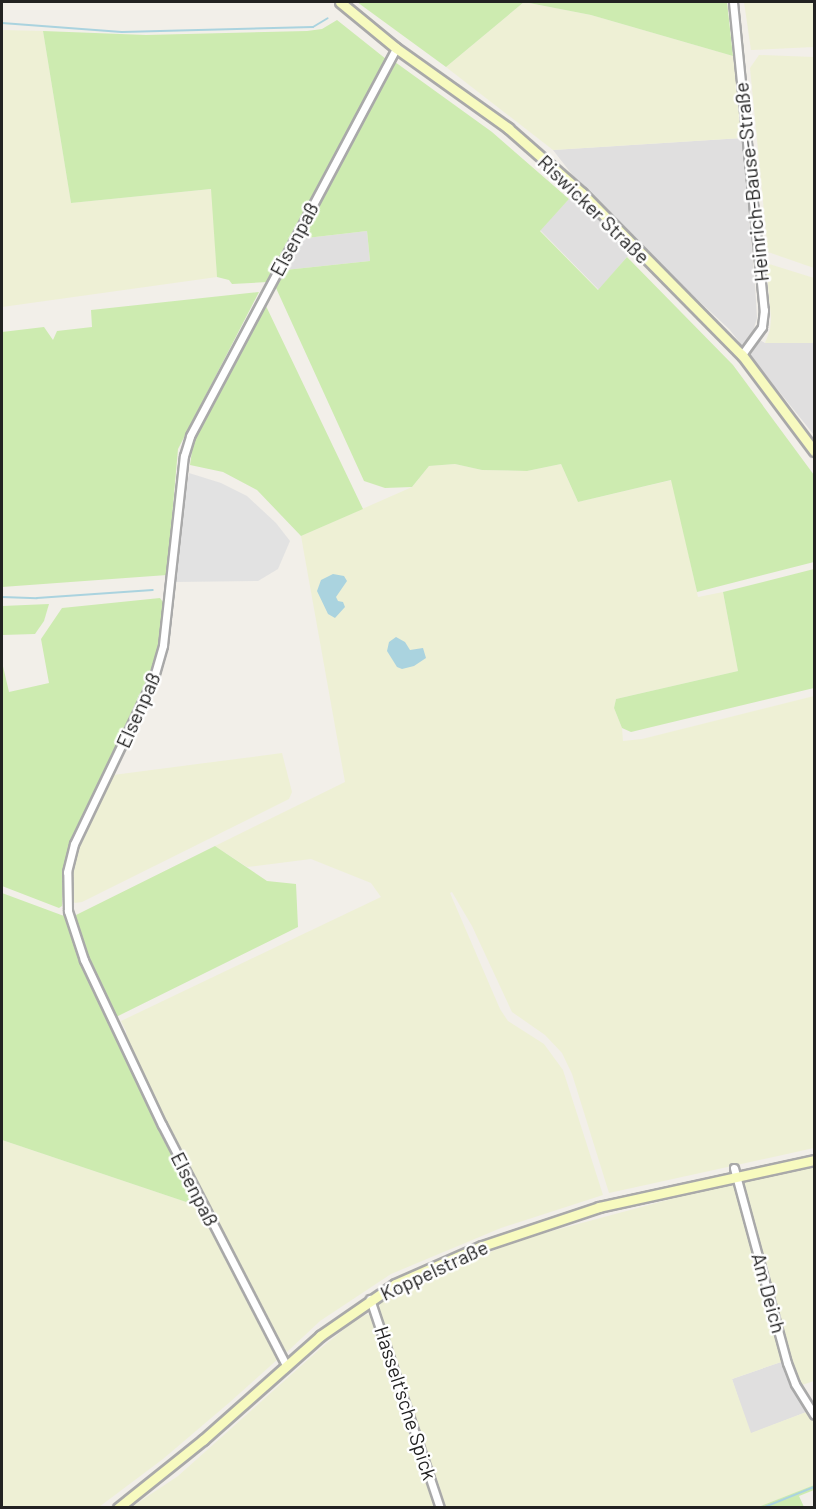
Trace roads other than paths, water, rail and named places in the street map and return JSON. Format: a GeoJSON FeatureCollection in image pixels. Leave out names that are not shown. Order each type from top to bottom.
{"type":"FeatureCollection","features":[{"type":"Feature","properties":{"kind":"street","name":"Riswicker Straße"},"geometry":{"type":"LineString","coordinates":[[340,2],[359,20],[396,48],[508,128],[582,193],[742,356],[814,451]]}},
{"type":"Feature","properties":{"kind":"street","name":"Heinrich-Bause-Straße"},"geometry":{"type":"LineString","coordinates":[[733,2],[764,310],[762,327],[742,356]]}},
{"type":"Feature","properties":{"kind":"street","name":"Elsenpaß"},"geometry":{"type":"LineString","coordinates":[[286,1365],[162,1125],[84,960],[68,911],[68,872],[74,844],[142,707],[164,645],[184,456],[190,436],[396,48]]}},
{"type":"Feature","properties":{"kind":"street","name":"Koppelstraße"},"geometry":{"type":"LineString","coordinates":[[118,1508],[203,1440],[320,1336],[370,1299],[395,1284],[441,1262],[599,1207],[735,1172],[814,1160]]}},
{"type":"Feature","properties":{"kind":"street","name":"Am Deich"},"geometry":{"type":"LineString","coordinates":[[735,1172],[788,1363],[795,1384],[814,1414]]}},
{"type":"Feature","properties":{"kind":"street","name":"Hasselt'sche Spick"},"geometry":{"type":"LineString","coordinates":[[370,1299],[440,1508]]}},
{"type":"Feature","properties":{"kind":"water"},"geometry":{"type":"Polygon","coordinates":[[[333,574],[344,576],[347,581],[336,597],[338,601],[343,602],[345,607],[335,618],[328,614],[317,591],[321,580],[333,574]]]}},
{"type":"Feature","properties":{"kind":"water"},"geometry":{"type":"Polygon","coordinates":[[[396,637],[405,642],[410,650],[423,648],[426,658],[414,666],[402,669],[397,667],[387,651],[389,642],[396,637]]]}},
{"type":"Feature","properties":{"kind":"waterway"},"geometry":{"type":"LineString","coordinates":[[2,23],[122,32],[313,27],[328,18]]}},
{"type":"Feature","properties":{"kind":"waterway"},"geometry":{"type":"LineString","coordinates":[[2,597],[37,598],[153,590]]}},
{"type":"Feature","properties":{"kind":"waterway"},"geometry":{"type":"LineString","coordinates":[[762,1508],[814,1487]]}}]}
